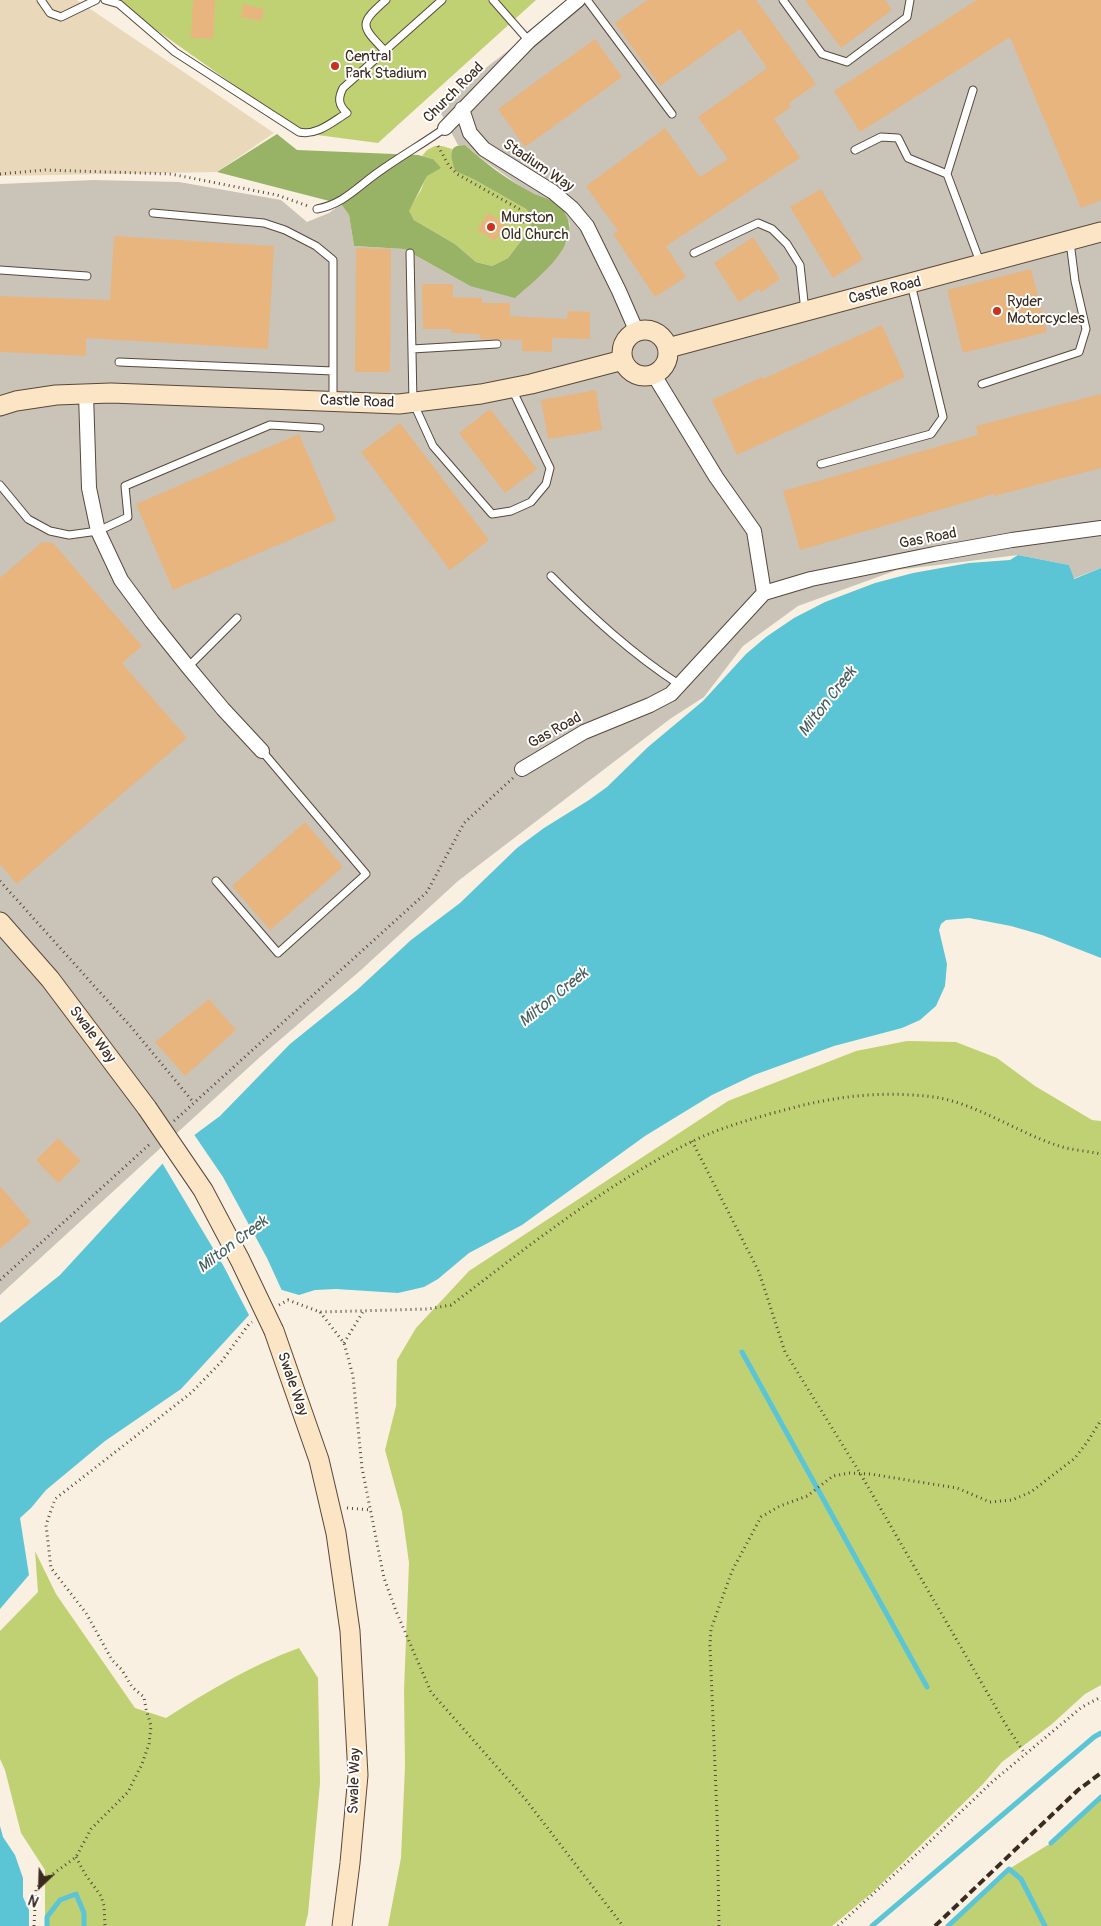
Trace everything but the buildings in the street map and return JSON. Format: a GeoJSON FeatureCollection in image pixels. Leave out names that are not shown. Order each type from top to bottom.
{"type":"FeatureCollection","features":[{"type":"Feature","properties":{"kind":"main road","name":"Castle Road"},"geometry":{"type":"LineString","coordinates":[[668,348],[1101,232]]}},
{"type":"Feature","properties":{"kind":"main road"},"geometry":{"type":"LineString","coordinates":[[636,330],[655,332],[665,341],[668,348],[667,361],[660,371],[654,375],[639,376],[626,367],[623,360],[623,344],[636,330]]}},
{"type":"Feature","properties":{"kind":"main road","name":"Castle Road"},"geometry":{"type":"LineString","coordinates":[[0,406],[56,395],[86,394],[161,394],[399,404],[512,388],[623,360]]}},
{"type":"Feature","properties":{"kind":"main road","name":"Swale Way"},"geometry":{"type":"LineString","coordinates":[[0,922],[50,979],[148,1108],[203,1190],[240,1260],[274,1331],[319,1460],[336,1533],[350,1631],[358,1775],[342,1926]]}},
{"type":"Feature","properties":{"kind":"street","name":"Church Road"},"geometry":{"type":"LineString","coordinates":[[445,128],[529,41],[578,0]]}},
{"type":"Feature","properties":{"kind":"street","name":"Stadium Way"},"geometry":{"type":"LineString","coordinates":[[462,109],[470,133],[484,149],[553,192],[572,208],[586,226],[619,291],[636,330]]}},
{"type":"Feature","properties":{"kind":"street"},"geometry":{"type":"LineString","coordinates":[[654,375],[716,477],[754,531],[764,593]]}},
{"type":"Feature","properties":{"kind":"street"},"geometry":{"type":"LineString","coordinates":[[86,394],[89,488],[98,531],[121,580],[222,709],[262,751]]}},
{"type":"Feature","properties":{"kind":"street","name":"Gas Road"},"geometry":{"type":"LineString","coordinates":[[522,769],[584,732],[650,705],[671,694],[764,593],[811,579],[944,552],[1012,540],[1101,528]]}},
{"type":"Feature","properties":{"kind":"lane"},"geometry":{"type":"LineString","coordinates":[[41,0],[50,12],[61,17],[96,0]]}},
{"type":"Feature","properties":{"kind":"lane"},"geometry":{"type":"LineString","coordinates":[[105,0],[119,4],[175,52],[302,132],[320,129],[347,113],[341,107],[339,101],[339,95],[343,88],[442,0]]}},
{"type":"Feature","properties":{"kind":"lane"},"geometry":{"type":"LineString","coordinates":[[385,51],[368,33],[365,26],[369,15],[386,0]]}},
{"type":"Feature","properties":{"kind":"lane"},"geometry":{"type":"LineString","coordinates":[[493,0],[529,41]]}},
{"type":"Feature","properties":{"kind":"lane"},"geometry":{"type":"LineString","coordinates":[[587,0],[672,114]]}},
{"type":"Feature","properties":{"kind":"lane"},"geometry":{"type":"LineString","coordinates":[[783,0],[822,54],[847,62],[907,17],[910,0]]}},
{"type":"Feature","properties":{"kind":"lane"},"geometry":{"type":"LineString","coordinates":[[973,90],[947,174],[981,265]]}},
{"type":"Feature","properties":{"kind":"lane","name":"Church Road"},"geometry":{"type":"LineString","coordinates":[[317,209],[331,206],[351,194],[379,172],[445,128]]}},
{"type":"Feature","properties":{"kind":"lane"},"geometry":{"type":"LineString","coordinates":[[855,150],[881,137],[898,138],[908,158],[947,174]]}},
{"type":"Feature","properties":{"kind":"lane"},"geometry":{"type":"LineString","coordinates":[[153,214],[264,223],[285,230],[316,246],[333,260],[333,401]]}},
{"type":"Feature","properties":{"kind":"lane"},"geometry":{"type":"LineString","coordinates":[[694,253],[758,223],[772,229],[787,244],[800,265],[805,311]]}},
{"type":"Feature","properties":{"kind":"lane"},"geometry":{"type":"LineString","coordinates":[[982,384],[1079,352],[1086,329],[1075,281],[1070,241]]}},
{"type":"Feature","properties":{"kind":"lane"},"geometry":{"type":"LineString","coordinates":[[410,253],[413,402],[433,446],[492,514],[511,511],[531,502],[546,484],[550,468],[512,388]]}},
{"type":"Feature","properties":{"kind":"lane"},"geometry":{"type":"LineString","coordinates":[[0,270],[87,276]]}},
{"type":"Feature","properties":{"kind":"lane"},"geometry":{"type":"LineString","coordinates":[[822,464],[931,434],[943,417],[911,284]]}},
{"type":"Feature","properties":{"kind":"lane"},"geometry":{"type":"LineString","coordinates":[[412,349],[497,344]]}},
{"type":"Feature","properties":{"kind":"lane"},"geometry":{"type":"LineString","coordinates":[[119,362],[333,371]]}},
{"type":"Feature","properties":{"kind":"lane"},"geometry":{"type":"LineString","coordinates":[[0,485],[28,519],[50,532],[69,535],[98,531],[128,517],[125,486],[270,425],[320,428]]}},
{"type":"Feature","properties":{"kind":"lane"},"geometry":{"type":"LineString","coordinates":[[550,576],[599,624],[657,670],[680,685]]}},
{"type":"Feature","properties":{"kind":"lane"},"geometry":{"type":"LineString","coordinates":[[188,667],[237,618]]}},
{"type":"Feature","properties":{"kind":"lane"},"geometry":{"type":"LineString","coordinates":[[216,881],[278,953],[366,874],[262,751]]}},
{"type":"Feature","properties":{"kind":"path"},"geometry":{"type":"LineString","coordinates":[[433,136],[449,166],[457,174],[521,210],[524,215],[523,221],[516,234],[509,237],[500,234]]}},
{"type":"Feature","properties":{"kind":"path"},"geometry":{"type":"LineString","coordinates":[[0,174],[45,170],[172,174],[277,195],[317,209]]}},
{"type":"Feature","properties":{"kind":"path"},"geometry":{"type":"LineString","coordinates":[[172,1123],[427,892],[464,823],[522,769]]}},
{"type":"Feature","properties":{"kind":"path"},"geometry":{"type":"LineString","coordinates":[[0,881],[132,1028],[194,1103]]}},
{"type":"Feature","properties":{"kind":"path"},"geometry":{"type":"LineString","coordinates":[[272,1310],[288,1300],[320,1312],[428,1310],[451,1304],[592,1201],[625,1179],[692,1141],[734,1124],[815,1101],[885,1093],[936,1097],[974,1109],[1057,1145],[1101,1154]]}},
{"type":"Feature","properties":{"kind":"path"},"geometry":{"type":"LineString","coordinates":[[0,1280],[158,1137]]}},
{"type":"Feature","properties":{"kind":"path"},"geometry":{"type":"LineString","coordinates":[[692,1141],[759,1272],[785,1352],[860,1474],[1006,1726],[1025,1754]]}},
{"type":"Feature","properties":{"kind":"path"},"geometry":{"type":"LineString","coordinates":[[344,1343],[364,1310]]}},
{"type":"Feature","properties":{"kind":"path"},"geometry":{"type":"LineString","coordinates":[[320,1312],[344,1343],[353,1376],[362,1468],[372,1510],[384,1578],[431,1692],[526,1800],[623,1926]]}},
{"type":"Feature","properties":{"kind":"path"},"geometry":{"type":"LineString","coordinates":[[34,1926],[36,1889],[42,1882],[76,1857],[91,1829],[128,1792],[142,1764],[151,1726],[144,1697],[132,1687],[122,1670],[112,1660],[86,1613],[51,1568],[46,1525],[55,1499],[191,1393],[222,1361],[249,1324],[256,1319]]}},
{"type":"Feature","properties":{"kind":"path"},"geometry":{"type":"LineString","coordinates":[[719,1926],[717,1815],[710,1646],[712,1629],[732,1571],[761,1517],[780,1506],[807,1496],[833,1476],[849,1473],[957,1488],[990,1502],[1012,1500],[1031,1492],[1074,1458],[1088,1441],[1101,1420]]}},
{"type":"Feature","properties":{"kind":"path"},"geometry":{"type":"LineString","coordinates":[[345,1508],[372,1510]]}},
{"type":"Feature","properties":{"kind":"path"},"geometry":{"type":"LineString","coordinates":[[838,1926],[992,1782],[1082,1707],[1101,1697]]}},
{"type":"Feature","properties":{"kind":"path"},"geometry":{"type":"LineString","coordinates":[[76,1857],[85,1874],[101,1896],[105,1913],[105,1926]]}},
{"type":"Feature","properties":{"kind":"shaded area"},"geometry":{"type":"Polygon","coordinates":[[[0,0],[77,0],[274,133],[217,172],[0,176],[0,0]]]}},
{"type":"Feature","properties":{"kind":"shaded area"},"geometry":{"type":"Polygon","coordinates":[[[573,0],[1101,0],[1101,568],[1072,579],[1069,565],[1018,555],[897,570],[798,606],[743,646],[704,697],[670,719],[458,881],[361,970],[260,1057],[0,1295],[0,184],[94,180],[179,182],[281,200],[307,222],[329,213],[341,204],[349,215],[354,246],[404,249],[470,286],[566,244],[570,224],[559,205],[527,191],[465,145],[458,145],[437,106],[573,0]]]}},
{"type":"Feature","properties":{"kind":"green space","name":"Central Park Stadium"},"geometry":{"type":"Polygon","coordinates":[[[114,0],[536,0],[378,143],[302,133],[114,0]]]}},
{"type":"Feature","properties":{"kind":"green space"},"geometry":{"type":"Polygon","coordinates":[[[277,134],[297,150],[418,155],[433,159],[441,168],[427,176],[409,211],[414,220],[455,244],[476,262],[492,266],[508,258],[530,229],[531,216],[526,209],[455,171],[452,150],[455,147],[465,145],[487,164],[511,180],[559,205],[567,217],[569,228],[567,240],[562,251],[553,262],[515,298],[470,286],[404,249],[354,246],[349,215],[341,204],[217,172],[277,134]]]}},
{"type":"Feature","properties":{"kind":"green space"},"geometry":{"type":"Polygon","coordinates":[[[435,146],[452,149],[451,153],[455,171],[526,209],[531,216],[530,229],[508,258],[492,266],[476,262],[455,244],[414,220],[408,211],[421,190],[433,159],[422,156],[427,150],[435,146]]]}},
{"type":"Feature","properties":{"kind":"green space"},"geometry":{"type":"Polygon","coordinates":[[[907,1041],[956,1042],[997,1058],[1035,1086],[1092,1120],[1101,1121],[1101,1685],[1085,1694],[1052,1724],[1002,1762],[983,1784],[874,1891],[832,1926],[388,1926],[401,1858],[405,1766],[404,1691],[409,1563],[402,1512],[385,1450],[396,1406],[397,1360],[416,1328],[469,1271],[728,1101],[856,1051],[907,1041]]]}},
{"type":"Feature","properties":{"kind":"green space"},"geometry":{"type":"Polygon","coordinates":[[[35,1551],[56,1594],[135,1708],[166,1718],[231,1679],[264,1662],[299,1648],[318,1678],[320,1783],[308,1914],[305,1926],[45,1926],[45,1870],[21,1833],[5,1770],[0,1759],[0,1631],[38,1592],[35,1551]]]}},
{"type":"Feature","properties":{"kind":"green space"},"geometry":{"type":"Polygon","coordinates":[[[1101,1797],[1101,1926],[948,1926],[1009,1869],[1051,1843],[1101,1797]]]}},
{"type":"Feature","properties":{"kind":"water","name":"Milton Creek"},"geometry":{"type":"Polygon","coordinates":[[[1018,555],[1069,565],[1074,579],[1101,568],[1101,958],[1042,935],[1011,926],[969,918],[946,920],[941,924],[939,930],[947,964],[945,986],[936,1006],[920,1020],[902,1028],[834,1046],[754,1075],[712,1095],[645,1136],[522,1225],[469,1253],[438,1279],[424,1287],[398,1293],[336,1289],[315,1290],[299,1295],[282,1290],[250,1314],[181,1389],[105,1441],[46,1490],[20,1518],[29,1575],[0,1609],[0,1323],[60,1275],[164,1162],[193,1136],[220,1116],[290,1044],[357,990],[411,940],[460,903],[517,848],[607,787],[648,747],[703,701],[746,654],[766,637],[794,618],[825,602],[875,583],[913,573],[969,563],[1010,560],[1018,555]]]}},
{"type":"Feature","properties":{"kind":"water"},"geometry":{"type":"Polygon","coordinates":[[[0,1826],[3,1837],[15,1855],[23,1878],[23,1897],[29,1910],[29,1926],[0,1926],[0,1826]]]}},
{"type":"Feature","properties":{"kind":"pier"},"geometry":{"type":"Polygon","coordinates":[[[193,1133],[223,1177],[267,1258],[283,1293],[250,1317],[223,1265],[161,1161],[193,1133]]]}},
{"type":"Feature","properties":{"kind":"waterway"},"geometry":{"type":"LineString","coordinates":[[742,1352],[927,1687]]}},
{"type":"Feature","properties":{"kind":"waterway"},"geometry":{"type":"LineString","coordinates":[[872,1926],[1101,1733]]}},
{"type":"Feature","properties":{"kind":"waterway"},"geometry":{"type":"LineString","coordinates":[[1051,1843],[1101,1797]]}},
{"type":"Feature","properties":{"kind":"waterway"},"geometry":{"type":"LineString","coordinates":[[948,1926],[1009,1869],[1021,1879],[1045,1926]]}},
{"type":"Feature","properties":{"kind":"waterway"},"geometry":{"type":"LineString","coordinates":[[47,1926],[47,1917],[60,1900],[76,1894],[84,1913],[84,1926]]}},
{"type":"Feature","properties":{"kind":"railway"},"geometry":{"type":"LineString","coordinates":[[935,1926],[1078,1790],[1101,1773]]}},
{"type":"Feature","properties":{"kind":"place","name":"Central Park Stadium"},"geometry":{"type":"Point","coordinates":[335,66]}},
{"type":"Feature","properties":{"kind":"place","name":"Murston Old Church"},"geometry":{"type":"Point","coordinates":[491,227]}},
{"type":"Feature","properties":{"kind":"place","name":"Ryder Motorcycles"},"geometry":{"type":"Point","coordinates":[997,311]}}]}
